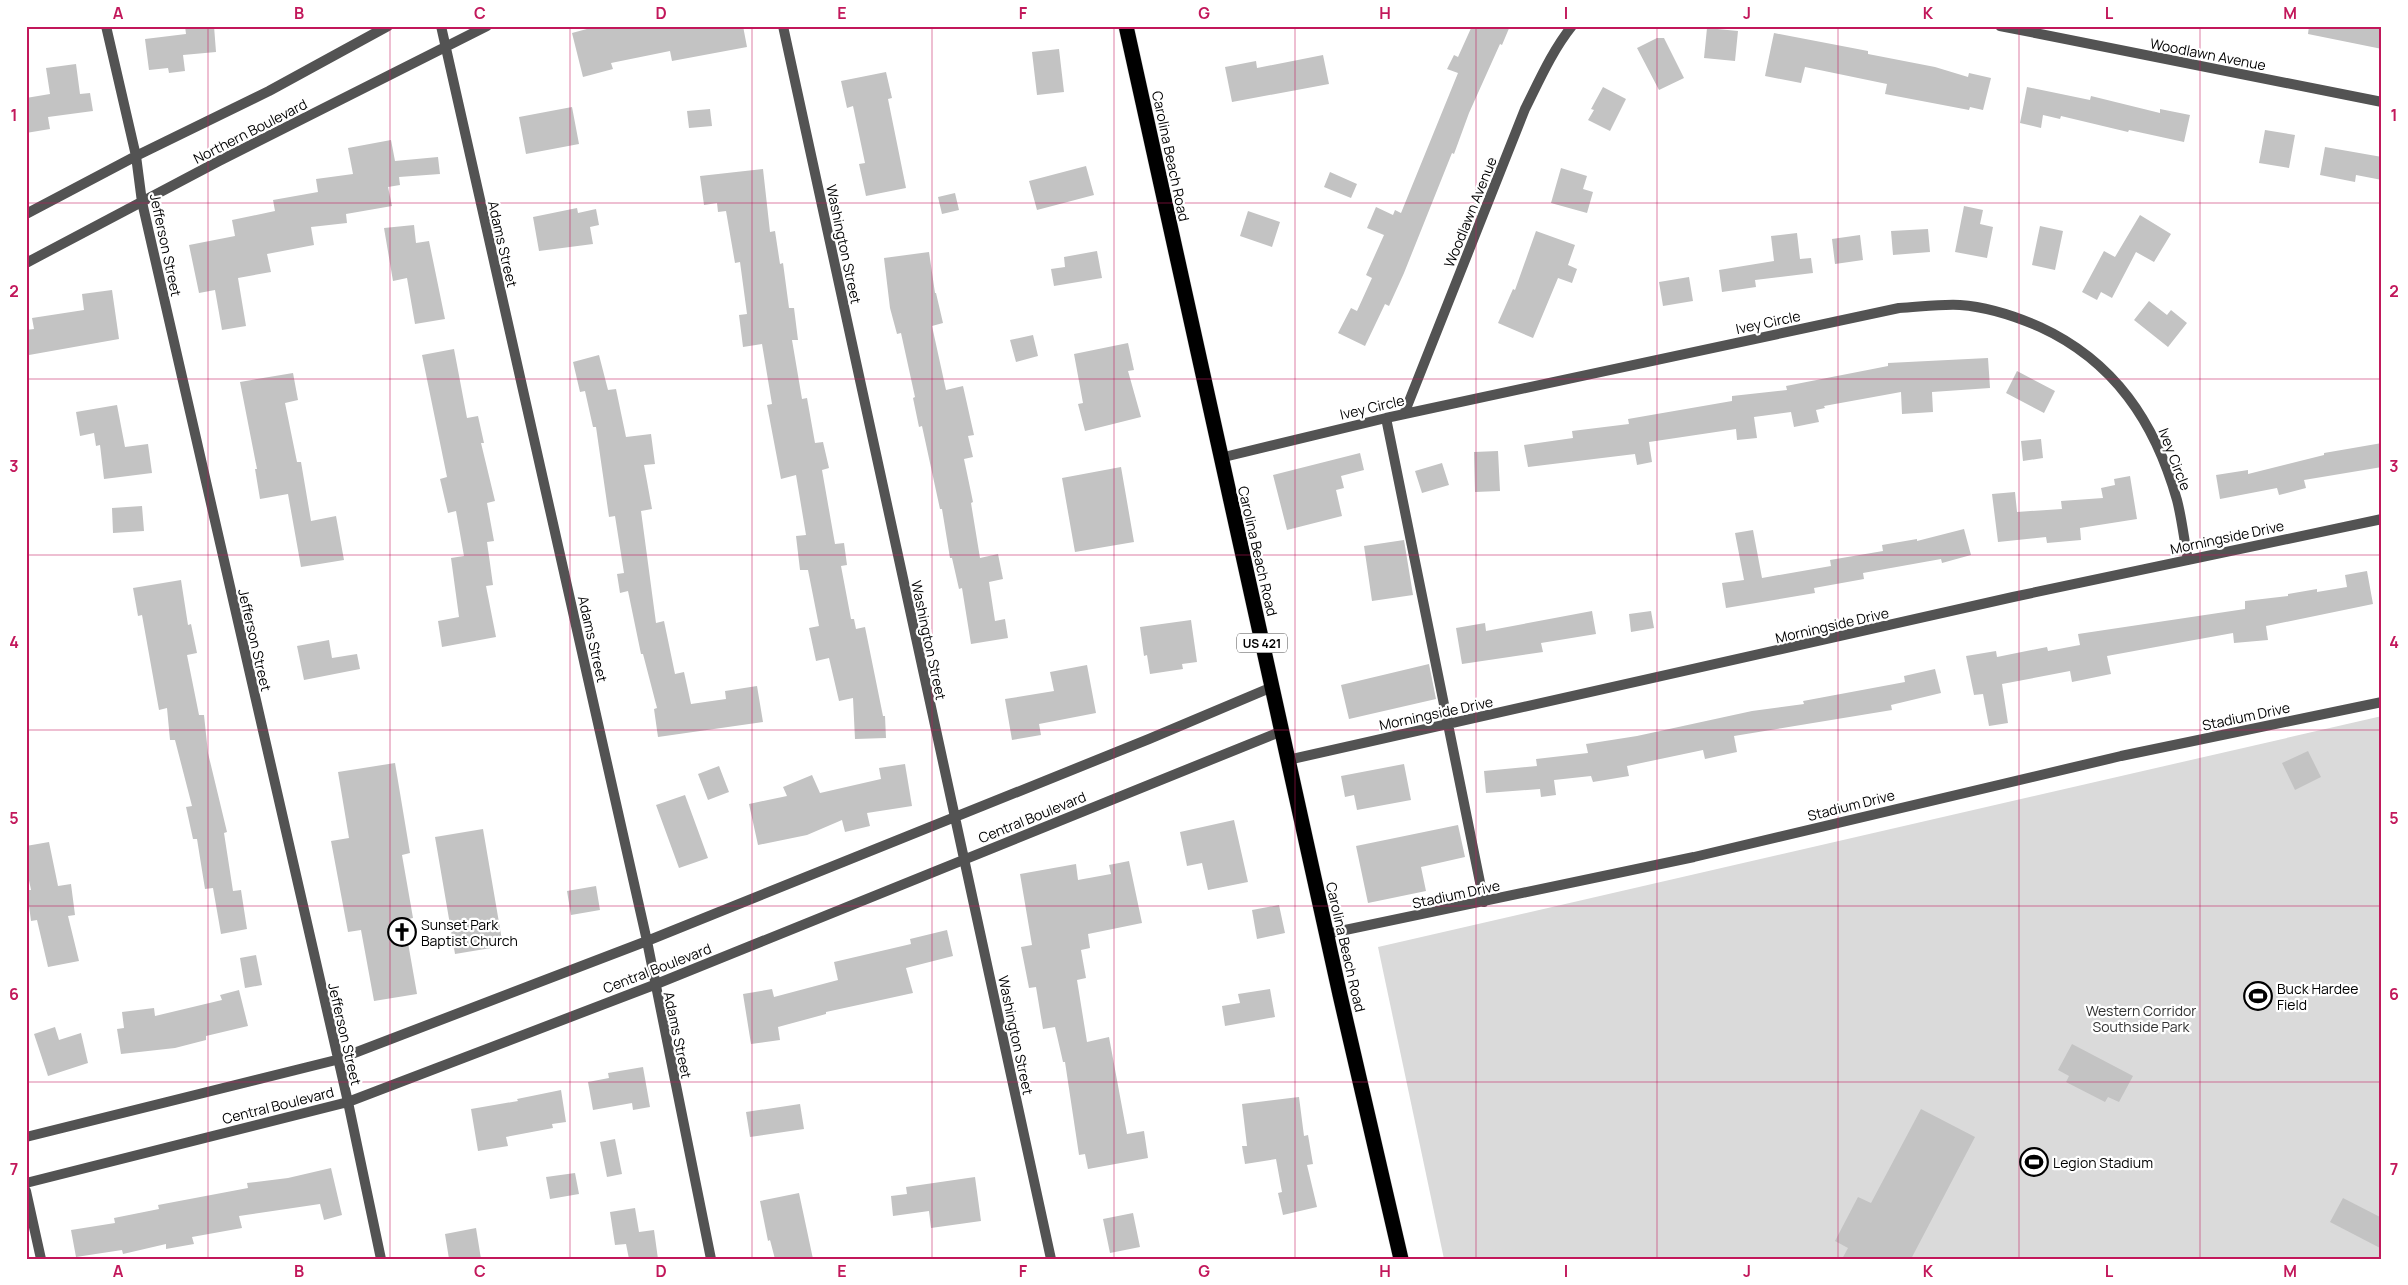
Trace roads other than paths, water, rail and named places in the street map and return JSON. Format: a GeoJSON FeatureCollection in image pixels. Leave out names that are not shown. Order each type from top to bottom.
{"type":"FeatureCollection","features":[{"type":"Feature","properties":{"kind":"highway","name":"Carolina Beach Road"},"geometry":{"type":"LineString","coordinates":[[1126,26],[1326,934],[1401,1259]]}},
{"type":"Feature","properties":{"kind":"street","name":"Jefferson Street"},"geometry":{"type":"LineString","coordinates":[[106,26],[136,156],[142,202],[336,1060],[348,1102],[381,1259]]}},
{"type":"Feature","properties":{"kind":"street","name":"Northern Boulevard"},"geometry":{"type":"LineString","coordinates":[[26,214],[136,156],[261,95],[388,26]]}},
{"type":"Feature","properties":{"kind":"street","name":"Adams Street"},"geometry":{"type":"LineString","coordinates":[[442,26],[445,47],[647,941],[654,985],[711,1259]]}},
{"type":"Feature","properties":{"kind":"street","name":"Northern Boulevard"},"geometry":{"type":"LineString","coordinates":[[26,262],[487,26]]}},
{"type":"Feature","properties":{"kind":"street","name":"Washington Street"},"geometry":{"type":"LineString","coordinates":[[782,26],[1051,1259]]}},
{"type":"Feature","properties":{"kind":"street","name":"Woodlawn Avenue"},"geometry":{"type":"LineString","coordinates":[[1404,414],[1526,110],[1545,69],[1572,26]]}},
{"type":"Feature","properties":{"kind":"street","name":"Woodlawn Avenue"},"geometry":{"type":"LineString","coordinates":[[2000,26],[2382,102]]}},
{"type":"Feature","properties":{"kind":"street","name":"Ivey Circle"},"geometry":{"type":"LineString","coordinates":[[1220,458],[1404,414],[1899,308],[1959,305],[1984,308],[2022,319],[2056,335],[2087,354],[2105,369],[2129,397],[2149,429],[2160,452],[2177,500],[2188,560]]}},
{"type":"Feature","properties":{"kind":"street"},"geometry":{"type":"LineString","coordinates":[[1386,418],[1484,902]]}},
{"type":"Feature","properties":{"kind":"street","name":"Morningside Drive"},"geometry":{"type":"LineString","coordinates":[[1288,760],[1448,723],[1671,676],[2188,560],[2382,519]]}},
{"type":"Feature","properties":{"kind":"street","name":"Central Boulevard"},"geometry":{"type":"LineString","coordinates":[[26,1137],[336,1060],[647,941],[1149,739],[1272,687]]}},
{"type":"Feature","properties":{"kind":"street","name":"Stadium Drive"},"geometry":{"type":"LineString","coordinates":[[1326,934],[1694,857],[2121,756],[2382,702]]}},
{"type":"Feature","properties":{"kind":"street","name":"Central Boulevard"},"geometry":{"type":"LineString","coordinates":[[26,1183],[348,1102],[654,985],[1282,731]]}},
{"type":"Feature","properties":{"kind":"street"},"geometry":{"type":"LineString","coordinates":[[26,1191],[42,1259]]}},
{"type":"Feature","properties":{"kind":"place","name":"Sunset Park Baptist Church"},"geometry":{"type":"Point","coordinates":[402,932]}},
{"type":"Feature","properties":{"kind":"place","name":"Buck Hardee Field"},"geometry":{"type":"Point","coordinates":[2258,996]}},
{"type":"Feature","properties":{"kind":"place","name":"Legion Stadium"},"geometry":{"type":"Point","coordinates":[2034,1162]}},
{"type":"Feature","properties":{"kind":"park label","name":"Western Corridor Southside Park"},"geometry":{"type":"Point","coordinates":[2141,1018]}}]}
